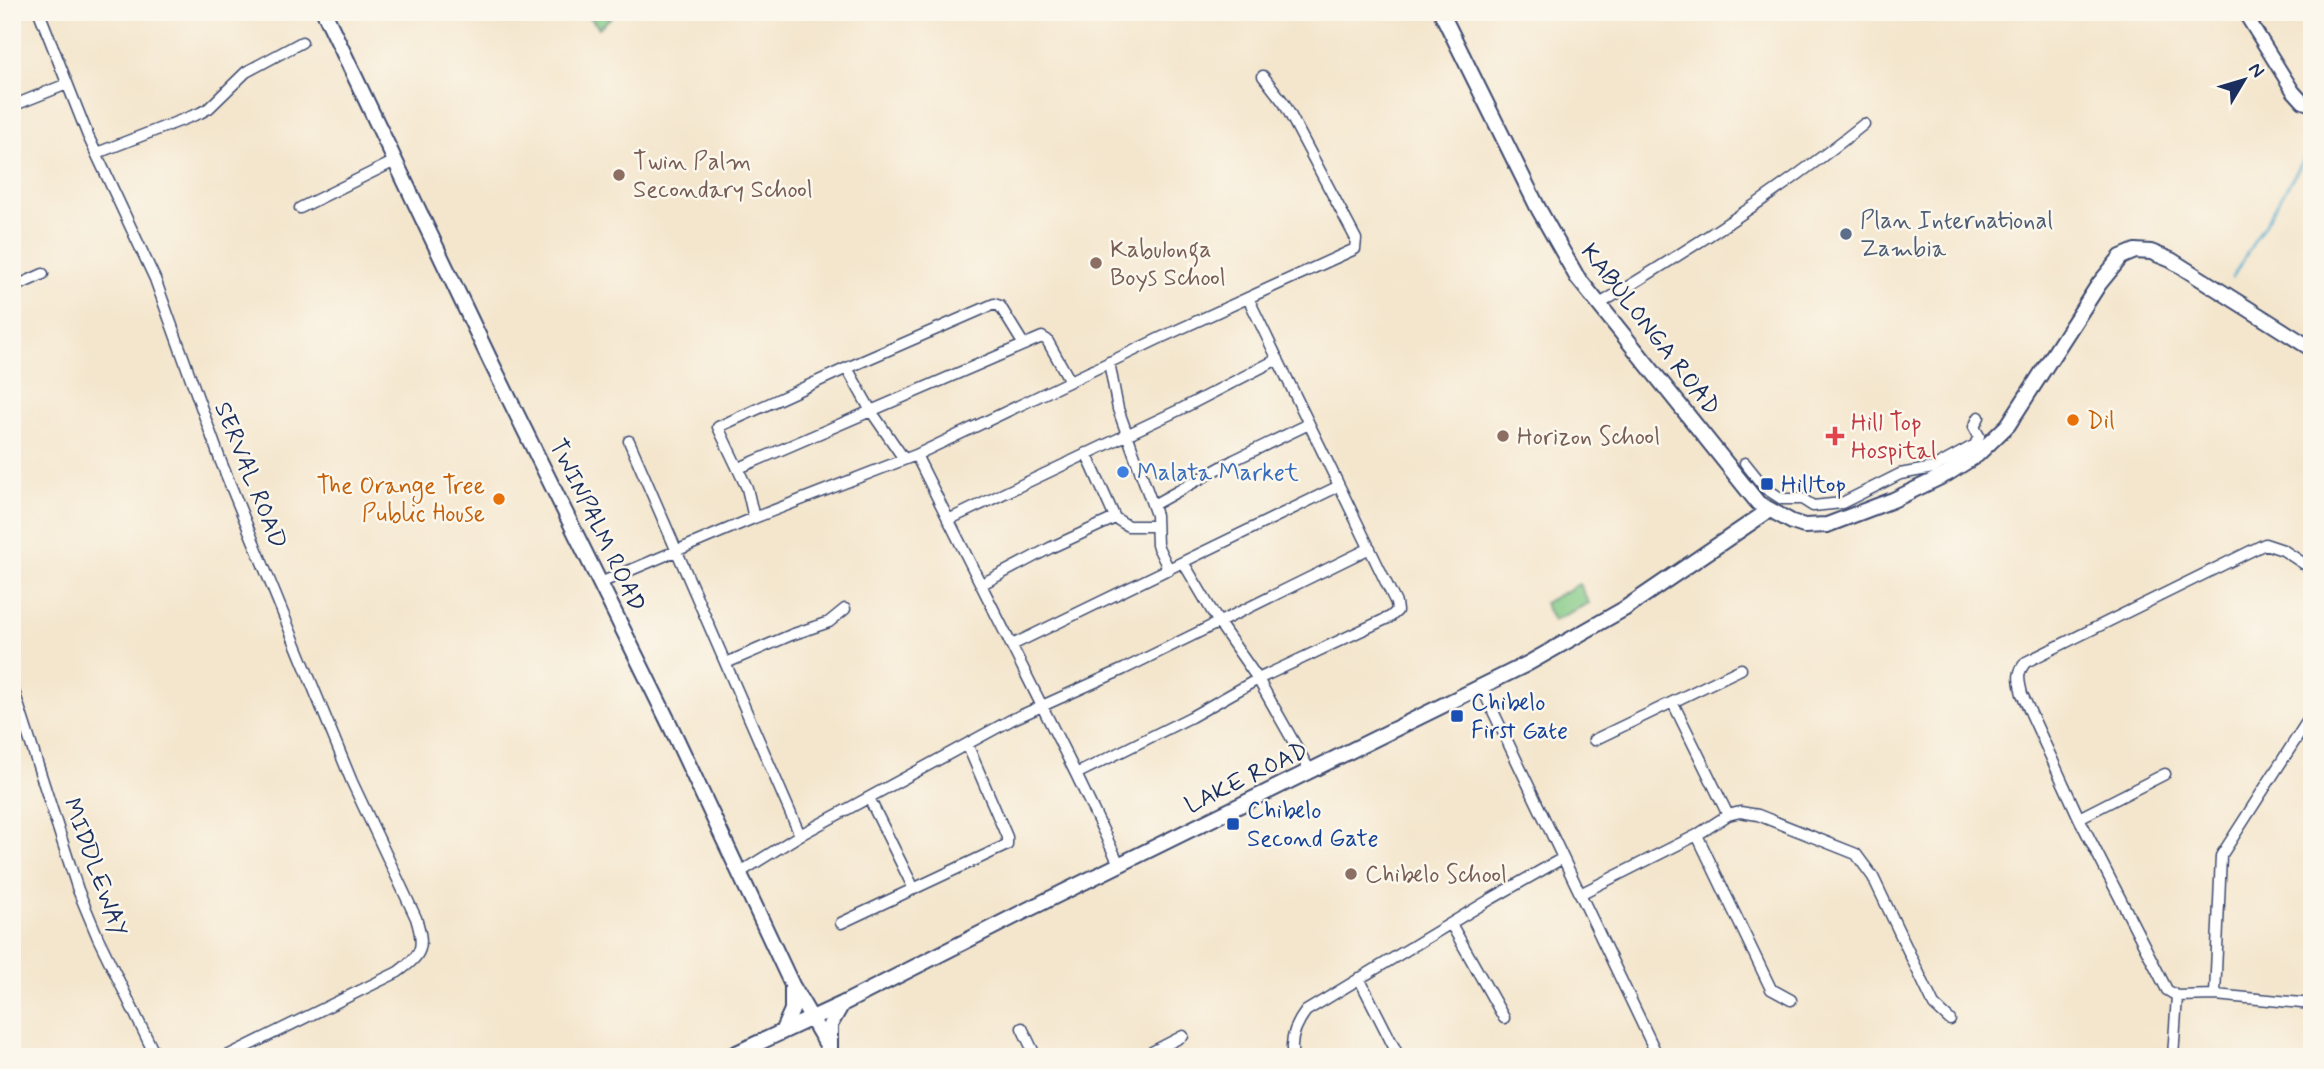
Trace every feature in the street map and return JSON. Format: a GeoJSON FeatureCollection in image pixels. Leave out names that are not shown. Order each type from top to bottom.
{"type":"FeatureCollection","features":[{"type":"Feature","properties":{"kind":"main road","name":"TWINPALM ROAD"},"geometry":{"type":"LineString","coordinates":[[324,12],[792,985],[832,1053]]}},
{"type":"Feature","properties":{"kind":"main road","name":"KABULONGA ROAD"},"geometry":{"type":"LineString","coordinates":[[1441,12],[1538,208],[1577,277],[1745,488],[1768,511]]}},
{"type":"Feature","properties":{"kind":"main road"},"geometry":{"type":"LineString","coordinates":[[1768,511],[1804,526],[1839,522],[1947,474],[1977,455],[2008,425],[2104,276],[2121,257],[2135,251],[2151,252],[2171,260],[2312,349]]}},
{"type":"Feature","properties":{"kind":"main road","name":"LAKE ROAD"},"geometry":{"type":"LineString","coordinates":[[728,1057],[842,1004],[1576,638],[1624,609],[1768,511]]}},
{"type":"Feature","properties":{"kind":"main road"},"geometry":{"type":"LineString","coordinates":[[781,1033],[792,1010],[792,985]]}},
{"type":"Feature","properties":{"kind":"main road"},"geometry":{"type":"LineString","coordinates":[[832,1053],[830,1025],[842,1004]]}},
{"type":"Feature","properties":{"kind":"street","name":"SERVAL ROAD"},"geometry":{"type":"LineString","coordinates":[[39,12],[96,153],[155,279],[221,462],[348,771],[423,938],[420,952],[398,972],[225,1057]]}},
{"type":"Feature","properties":{"kind":"street"},"geometry":{"type":"LineString","coordinates":[[2244,12],[2293,92],[2303,103],[2312,105]]}},
{"type":"Feature","properties":{"kind":"street"},"geometry":{"type":"LineString","coordinates":[[96,153],[200,113],[209,108],[246,72],[302,42]]}},
{"type":"Feature","properties":{"kind":"street"},"geometry":{"type":"LineString","coordinates":[[600,583],[754,518],[916,455],[1109,362],[1349,253],[1357,244],[1291,115],[1277,91],[1263,76]]}},
{"type":"Feature","properties":{"kind":"street"},"geometry":{"type":"LineString","coordinates":[[12,106],[67,84]]}},
{"type":"Feature","properties":{"kind":"street"},"geometry":{"type":"LineString","coordinates":[[1598,305],[1749,210],[1864,124]]}},
{"type":"Feature","properties":{"kind":"street"},"geometry":{"type":"LineString","coordinates":[[300,208],[395,161]]}},
{"type":"Feature","properties":{"kind":"street"},"geometry":{"type":"LineString","coordinates":[[12,288],[43,274]]}},
{"type":"Feature","properties":{"kind":"street"},"geometry":{"type":"LineString","coordinates":[[1076,774],[1191,717],[1258,679],[1394,614],[1396,603],[1248,298]]}},
{"type":"Feature","properties":{"kind":"street"},"geometry":{"type":"LineString","coordinates":[[754,518],[747,488],[718,427],[994,304],[1000,306],[1024,345]]}},
{"type":"Feature","properties":{"kind":"street"},"geometry":{"type":"LineString","coordinates":[[739,468],[1045,338],[1070,381]]}},
{"type":"Feature","properties":{"kind":"street"},"geometry":{"type":"LineString","coordinates":[[948,520],[1278,359]]}},
{"type":"Feature","properties":{"kind":"street"},"geometry":{"type":"LineString","coordinates":[[1109,362],[1118,409],[1156,514],[1157,545],[1169,570]]}},
{"type":"Feature","properties":{"kind":"street"},"geometry":{"type":"LineString","coordinates":[[847,368],[871,411],[904,459]]}},
{"type":"Feature","properties":{"kind":"street"},"geometry":{"type":"LineString","coordinates":[[1745,463],[1765,488],[1782,499],[1802,499],[1813,506],[1842,503],[1900,474],[1933,468],[1975,445],[1979,436],[1975,427],[1979,417]]}},
{"type":"Feature","properties":{"kind":"street"},"geometry":{"type":"LineString","coordinates":[[1153,505],[1234,460],[1310,424]]}},
{"type":"Feature","properties":{"kind":"street"},"geometry":{"type":"LineString","coordinates":[[629,441],[800,835]]}},
{"type":"Feature","properties":{"kind":"street"},"geometry":{"type":"LineString","coordinates":[[1086,453],[1115,518],[1128,526],[1155,526]]}},
{"type":"Feature","properties":{"kind":"street"},"geometry":{"type":"LineString","coordinates":[[916,455],[1120,866]]}},
{"type":"Feature","properties":{"kind":"street"},"geometry":{"type":"LineString","coordinates":[[1012,645],[1339,485]]}},
{"type":"Feature","properties":{"kind":"street"},"geometry":{"type":"LineString","coordinates":[[982,584],[1115,518]]}},
{"type":"Feature","properties":{"kind":"street"},"geometry":{"type":"LineString","coordinates":[[2312,569],[2283,550],[2265,544],[2026,662],[2020,668],[2018,678],[2022,694],[2079,818],[2167,990],[2177,996],[2215,995],[2312,1004]]}},
{"type":"Feature","properties":{"kind":"street"},"geometry":{"type":"LineString","coordinates":[[739,873],[800,835],[1025,713],[1043,707],[1219,623],[1370,548]]}},
{"type":"Feature","properties":{"kind":"street"},"geometry":{"type":"LineString","coordinates":[[1183,562],[1219,623],[1258,679],[1310,771]]}},
{"type":"Feature","properties":{"kind":"street"},"geometry":{"type":"LineString","coordinates":[[726,663],[829,622],[845,609]]}},
{"type":"Feature","properties":{"kind":"street"},"geometry":{"type":"LineString","coordinates":[[1594,740],[1741,669]]}},
{"type":"Feature","properties":{"kind":"street","name":"MIDDLEWAY"},"geometry":{"type":"LineString","coordinates":[[12,685],[78,890],[98,938],[156,1057]]}},
{"type":"Feature","properties":{"kind":"street"},"geometry":{"type":"LineString","coordinates":[[1482,687],[1658,1057]]}},
{"type":"Feature","properties":{"kind":"street"},"geometry":{"type":"LineString","coordinates":[[1673,703],[1728,816]]}},
{"type":"Feature","properties":{"kind":"street"},"geometry":{"type":"LineString","coordinates":[[2215,995],[2221,856],[2312,713]]}},
{"type":"Feature","properties":{"kind":"street"},"geometry":{"type":"LineString","coordinates":[[841,923],[1008,843],[967,744]]}},
{"type":"Feature","properties":{"kind":"street"},"geometry":{"type":"LineString","coordinates":[[2079,818],[2165,774]]}},
{"type":"Feature","properties":{"kind":"street"},"geometry":{"type":"LineString","coordinates":[[869,797],[914,889]]}},
{"type":"Feature","properties":{"kind":"street"},"geometry":{"type":"LineString","coordinates":[[1580,894],[1697,835],[1728,816],[1740,812],[1758,815],[1856,854],[1873,877],[1934,1005],[1951,1020]]}},
{"type":"Feature","properties":{"kind":"street"},"geometry":{"type":"LineString","coordinates":[[1697,835],[1772,989],[1791,1000]]}},
{"type":"Feature","properties":{"kind":"street"},"geometry":{"type":"LineString","coordinates":[[1293,1057],[1290,1048],[1296,1024],[1307,1011],[1563,858]]}},
{"type":"Feature","properties":{"kind":"street"},"geometry":{"type":"LineString","coordinates":[[1451,924],[1504,1018]]}},
{"type":"Feature","properties":{"kind":"street"},"geometry":{"type":"LineString","coordinates":[[1359,978],[1399,1057]]}},
{"type":"Feature","properties":{"kind":"street"},"geometry":{"type":"LineString","coordinates":[[2173,1057],[2177,996]]}},
{"type":"Feature","properties":{"kind":"street"},"geometry":{"type":"LineString","coordinates":[[1022,1027],[1036,1057]]}},
{"type":"Feature","properties":{"kind":"street"},"geometry":{"type":"LineString","coordinates":[[1142,1057],[1183,1036]]}},
{"type":"Feature","properties":{"kind":"green space"},"geometry":{"type":"Polygon","coordinates":[[[586,12],[617,12],[599,28],[586,12]]]}},
{"type":"Feature","properties":{"kind":"green space"},"geometry":{"type":"Polygon","coordinates":[[[1579,584],[1589,603],[1553,621],[1544,603],[1579,584]]]}},
{"type":"Feature","properties":{"kind":"waterway"},"geometry":{"type":"LineString","coordinates":[[2232,278],[2312,146]]}},
{"type":"Feature","properties":{"kind":"place","name":"Twin Palm Secondary School"},"geometry":{"type":"Point","coordinates":[619,175]}},
{"type":"Feature","properties":{"kind":"place","name":"Plan International Zambia"},"geometry":{"type":"Point","coordinates":[1846,234]}},
{"type":"Feature","properties":{"kind":"place","name":"Kabulonga Boys School"},"geometry":{"type":"Point","coordinates":[1096,263]}},
{"type":"Feature","properties":{"kind":"place","name":"Dil"},"geometry":{"type":"Point","coordinates":[2073,420]}},
{"type":"Feature","properties":{"kind":"place","name":"Horizon School"},"geometry":{"type":"Point","coordinates":[1503,436]}},
{"type":"Feature","properties":{"kind":"place","name":"Hill Top Hospital"},"geometry":{"type":"Point","coordinates":[1835,436]}},
{"type":"Feature","properties":{"kind":"place","name":"Malata Market"},"geometry":{"type":"Point","coordinates":[1123,472]}},
{"type":"Feature","properties":{"kind":"place","name":"Hilltop"},"geometry":{"type":"Point","coordinates":[1767,484]}},
{"type":"Feature","properties":{"kind":"place","name":"The Orange Tree Public House"},"geometry":{"type":"Point","coordinates":[499,499]}},
{"type":"Feature","properties":{"kind":"place","name":"Chibelo First Gate"},"geometry":{"type":"Point","coordinates":[1457,716]}},
{"type":"Feature","properties":{"kind":"place","name":"Chibelo Second Gate"},"geometry":{"type":"Point","coordinates":[1233,824]}},
{"type":"Feature","properties":{"kind":"place","name":"Chibelo School"},"geometry":{"type":"Point","coordinates":[1351,874]}}]}
